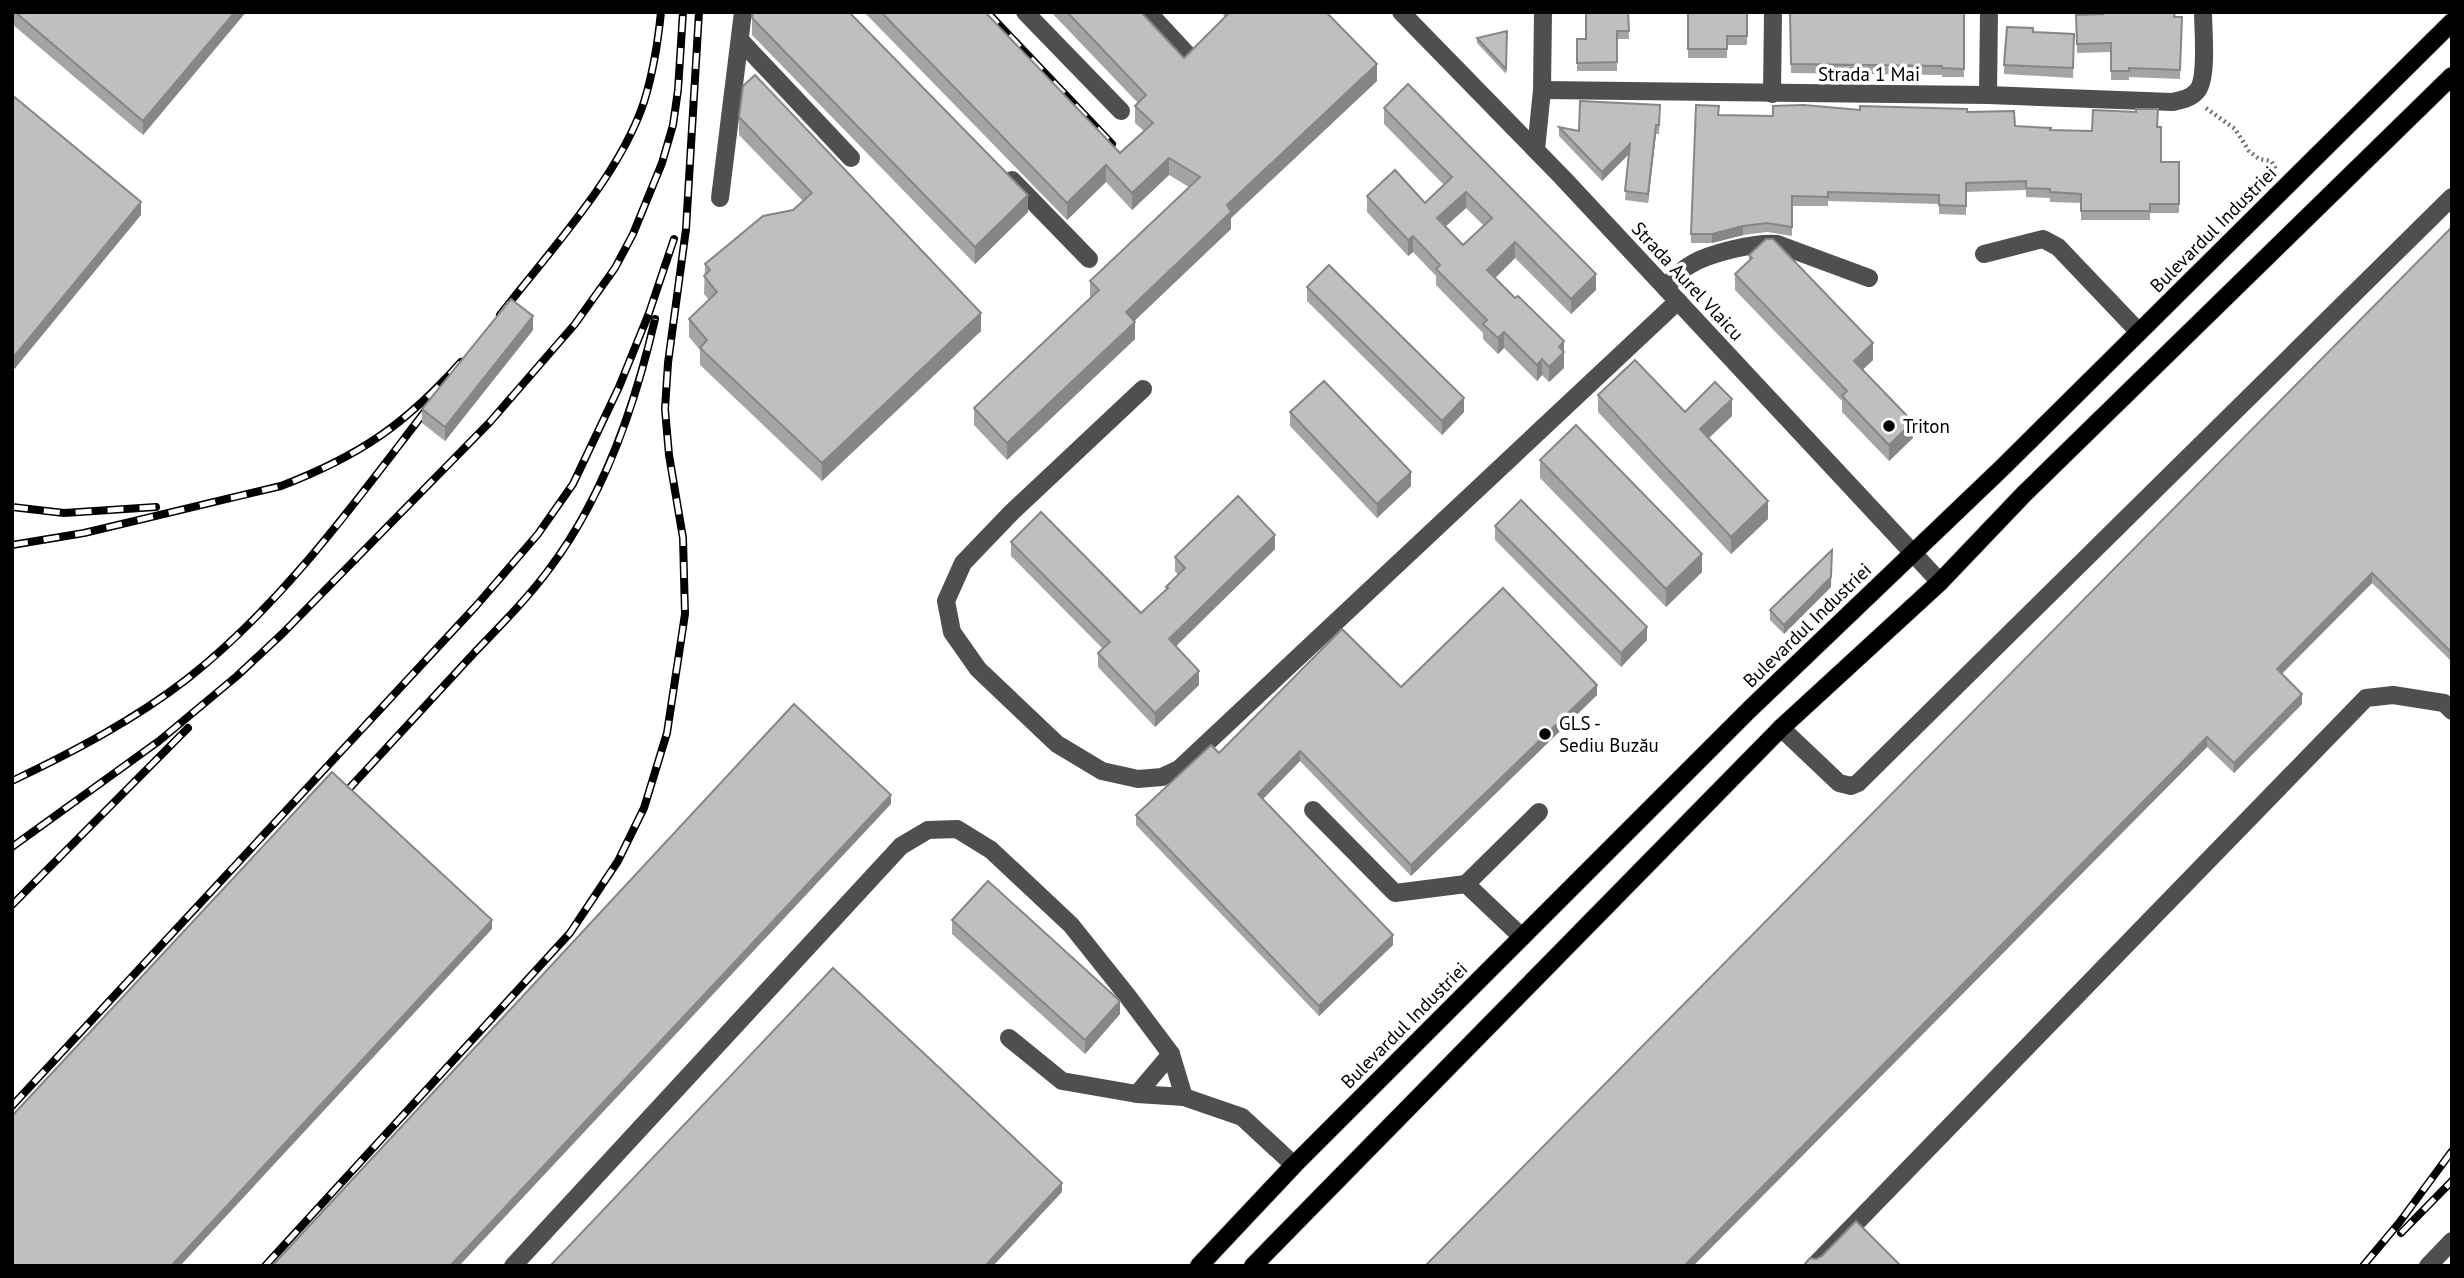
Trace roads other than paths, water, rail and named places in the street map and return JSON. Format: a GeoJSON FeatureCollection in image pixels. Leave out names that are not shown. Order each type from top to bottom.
{"type":"FeatureCollection","features":[{"type":"Feature","properties":{"kind":"main road","name":"Bulevardul Industriei"},"geometry":{"type":"LineString","coordinates":[[1199,1266],[1294,1165],[1750,709],[2139,332],[2452,22]]}},
{"type":"Feature","properties":{"kind":"main road"},"geometry":{"type":"LineString","coordinates":[[1253,1266],[1781,728],[1940,582],[2024,494],[2452,76]]}},
{"type":"Feature","properties":{"kind":"street"},"geometry":{"type":"LineString","coordinates":[[720,198],[743,12]]}},
{"type":"Feature","properties":{"kind":"street"},"geometry":{"type":"LineString","coordinates":[[1025,12],[1121,111]]}},
{"type":"Feature","properties":{"kind":"street"},"geometry":{"type":"LineString","coordinates":[[1148,12],[1187,54]]}},
{"type":"Feature","properties":{"kind":"street","name":"Strada Aurel Vlaicu"},"geometry":{"type":"LineString","coordinates":[[1401,12],[1536,150],[1940,582]]}},
{"type":"Feature","properties":{"kind":"street"},"geometry":{"type":"LineString","coordinates":[[1536,150],[1542,90],[1543,12]]}},
{"type":"Feature","properties":{"kind":"street"},"geometry":{"type":"LineString","coordinates":[[1772,94],[1773,12]]}},
{"type":"Feature","properties":{"kind":"street"},"geometry":{"type":"LineString","coordinates":[[1988,95],[1989,12]]}},
{"type":"Feature","properties":{"kind":"street","name":"Strada 1 Mai"},"geometry":{"type":"LineString","coordinates":[[1542,90],[1988,95],[2172,102],[2188,99],[2200,89],[2203,75],[2203,12]]}},
{"type":"Feature","properties":{"kind":"street"},"geometry":{"type":"LineString","coordinates":[[740,40],[851,158]]}},
{"type":"Feature","properties":{"kind":"street"},"geometry":{"type":"LineString","coordinates":[[1002,170],[1089,259]]}},
{"type":"Feature","properties":{"kind":"street"},"geometry":{"type":"LineString","coordinates":[[1781,728],[1839,783],[1850,786],[1858,783],[2452,197]]}},
{"type":"Feature","properties":{"kind":"street"},"geometry":{"type":"LineString","coordinates":[[1984,254],[2043,239],[2058,247],[2139,332]]}},
{"type":"Feature","properties":{"kind":"street"},"geometry":{"type":"LineString","coordinates":[[1665,287],[1693,263],[1766,243],[1777,244],[1869,278]]}},
{"type":"Feature","properties":{"kind":"street"},"geometry":{"type":"LineString","coordinates":[[1143,389],[1012,512],[963,563],[946,601],[951,632],[978,668],[1057,744],[1102,771],[1138,779],[1162,777],[1179,769],[1678,301]]}},
{"type":"Feature","properties":{"kind":"street"},"geometry":{"type":"LineString","coordinates":[[1814,1266],[2366,698],[2393,695],[2444,704],[2452,711]]}},
{"type":"Feature","properties":{"kind":"street"},"geometry":{"type":"LineString","coordinates":[[1313,810],[1395,893],[1466,884],[1539,812]]}},
{"type":"Feature","properties":{"kind":"street"},"geometry":{"type":"LineString","coordinates":[[513,1266],[901,846],[928,830],[957,829],[991,850],[1071,925],[1171,1054],[1184,1097]]}},
{"type":"Feature","properties":{"kind":"street"},"geometry":{"type":"LineString","coordinates":[[1466,884],[1522,937]]}},
{"type":"Feature","properties":{"kind":"street"},"geometry":{"type":"LineString","coordinates":[[1009,1038],[1062,1081],[1137,1094],[1184,1097],[1242,1117],[1294,1165]]}},
{"type":"Feature","properties":{"kind":"street"},"geometry":{"type":"LineString","coordinates":[[1137,1094],[1171,1054]]}},
{"type":"Feature","properties":{"kind":"street"},"geometry":{"type":"LineString","coordinates":[[2428,1266],[2452,1241]]}},
{"type":"Feature","properties":{"kind":"railway"},"geometry":{"type":"LineString","coordinates":[[500,315],[581,213],[618,158],[633,130],[650,80],[661,12]]}},
{"type":"Feature","properties":{"kind":"railway"},"geometry":{"type":"LineString","coordinates":[[12,847],[159,741],[237,676],[282,634],[490,422],[575,324],[615,268],[633,234],[662,163],[673,125],[678,90],[683,12]]}},
{"type":"Feature","properties":{"kind":"railway"},"geometry":{"type":"LineString","coordinates":[[265,1266],[570,933],[618,861],[644,808],[667,733],[685,614],[683,538],[669,455],[665,409],[668,363],[686,229],[699,12]]}},
{"type":"Feature","properties":{"kind":"railway"},"geometry":{"type":"LineString","coordinates":[[987,12],[1112,144]]}},
{"type":"Feature","properties":{"kind":"railway"},"geometry":{"type":"LineString","coordinates":[[12,1106],[476,606],[538,534],[573,484],[619,387],[649,313],[674,239]]}},
{"type":"Feature","properties":{"kind":"railway"},"geometry":{"type":"LineString","coordinates":[[345,793],[523,601],[569,540],[602,481],[615,449],[638,384],[655,319]]}},
{"type":"Feature","properties":{"kind":"railway"},"geometry":{"type":"LineString","coordinates":[[12,545],[84,533],[281,486],[309,475],[357,450],[400,421],[461,362]]}},
{"type":"Feature","properties":{"kind":"railway"},"geometry":{"type":"LineString","coordinates":[[12,781],[124,722],[167,694],[223,649],[319,548],[433,401]]}},
{"type":"Feature","properties":{"kind":"railway"},"geometry":{"type":"LineString","coordinates":[[12,507],[64,513],[156,507]]}},
{"type":"Feature","properties":{"kind":"railway"},"geometry":{"type":"LineString","coordinates":[[12,905],[188,728]]}},
{"type":"Feature","properties":{"kind":"railway"},"geometry":{"type":"LineString","coordinates":[[2363,1266],[2399,1223],[2452,1151]]}},
{"type":"Feature","properties":{"kind":"railway"},"geometry":{"type":"LineString","coordinates":[[2401,1233],[2452,1181]]}},
{"type":"Feature","properties":{"kind":"place","name":"Triton"},"geometry":{"type":"Point","coordinates":[1889,426]}},
{"type":"Feature","properties":{"kind":"place","name":"GLS - Sediu Buzău"},"geometry":{"type":"Point","coordinates":[1545,734]}}]}
